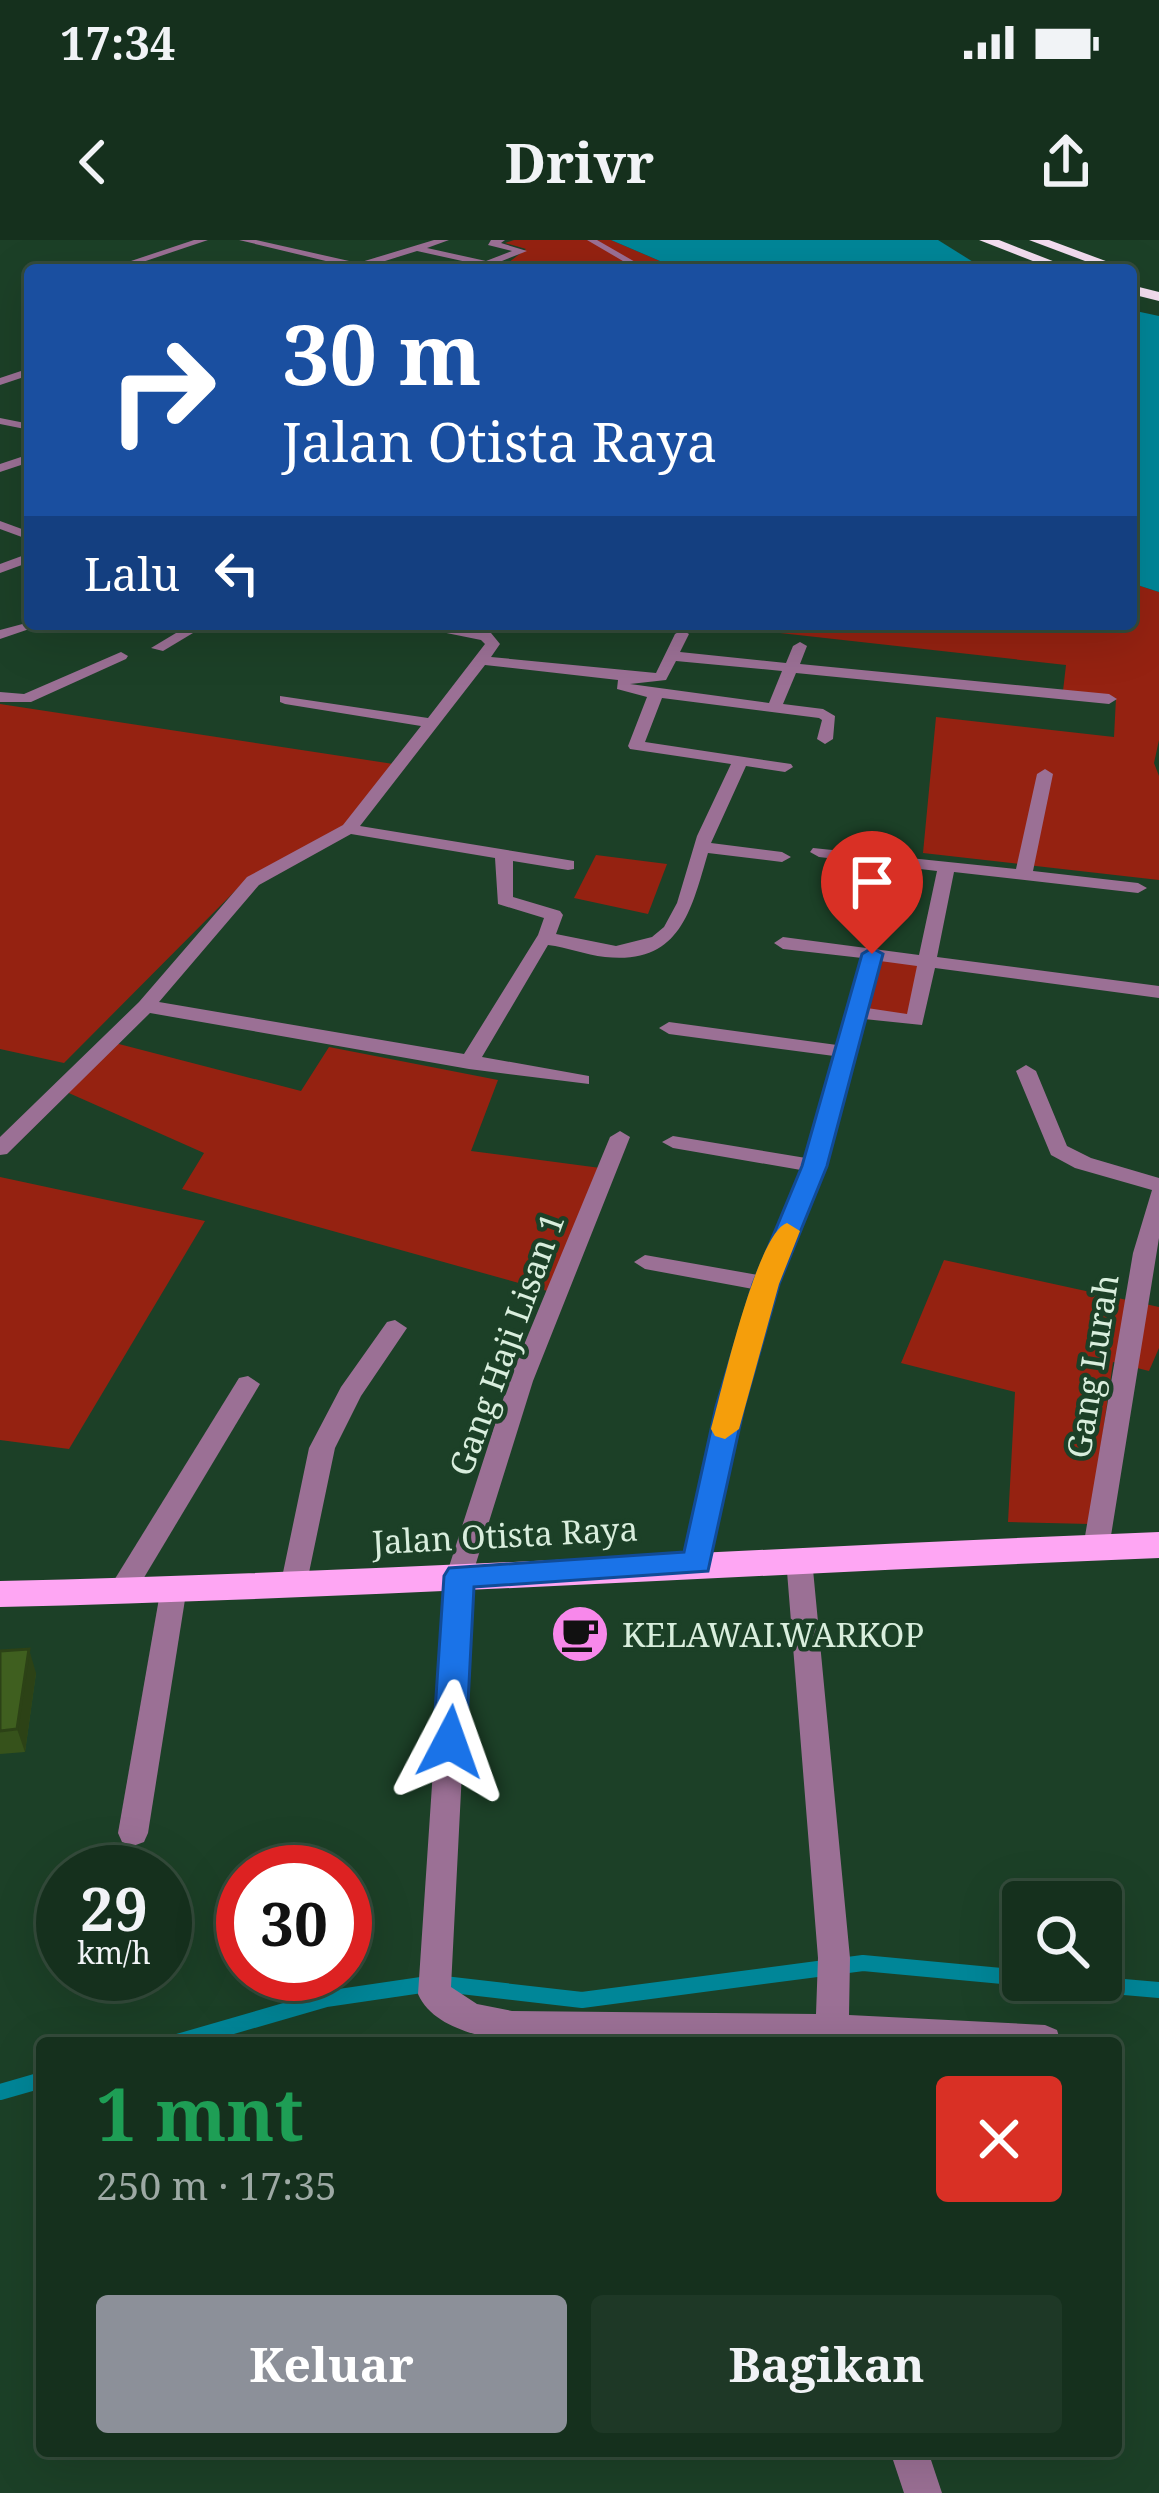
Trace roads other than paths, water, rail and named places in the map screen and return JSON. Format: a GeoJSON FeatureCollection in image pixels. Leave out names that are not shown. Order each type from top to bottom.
{"type":"FeatureCollection","features":[{"type":"Feature","properties":{"kind":"highway"},"geometry":{"type":"LineString","coordinates":[[986,240],[1053,264]]}},
{"type":"Feature","properties":{"kind":"highway"},"geometry":{"type":"LineString","coordinates":[[1036,240],[1106,264]]}},
{"type":"Feature","properties":{"kind":"main road","name":"Jalan Otista Raya"},"geometry":{"type":"LineString","coordinates":[[0,1594],[174,1586],[293,1587],[697,1563],[1159,1545]]}},
{"type":"Feature","properties":{"kind":"street"},"geometry":{"type":"LineString","coordinates":[[128,264],[203,240]]}},
{"type":"Feature","properties":{"kind":"street"},"geometry":{"type":"LineString","coordinates":[[244,240],[336,264]]}},
{"type":"Feature","properties":{"kind":"street"},"geometry":{"type":"LineString","coordinates":[[365,264],[444,240]]}},
{"type":"Feature","properties":{"kind":"street"},"geometry":{"type":"LineString","coordinates":[[486,263],[522,251],[491,243],[500,240]]}},
{"type":"Feature","properties":{"kind":"street"},"geometry":{"type":"LineString","coordinates":[[416,249],[489,264]]}},
{"type":"Feature","properties":{"kind":"street"},"geometry":{"type":"LineString","coordinates":[[158,648],[190,630]]}},
{"type":"Feature","properties":{"kind":"street"},"geometry":{"type":"LineString","coordinates":[[441,630],[494,640]]}},
{"type":"Feature","properties":{"kind":"street"},"geometry":{"type":"LineString","coordinates":[[0,1149],[146,1006],[253,880],[349,829],[502,630]]}},
{"type":"Feature","properties":{"kind":"street"},"geometry":{"type":"LineString","coordinates":[[482,661],[627,677],[661,676],[682,634]]}},
{"type":"Feature","properties":{"kind":"street"},"geometry":{"type":"LineString","coordinates":[[776,703],[800,646]]}},
{"type":"Feature","properties":{"kind":"street"},"geometry":{"type":"LineString","coordinates":[[0,697],[26,699],[122,656]]}},
{"type":"Feature","properties":{"kind":"street"},"geometry":{"type":"LineString","coordinates":[[673,656],[1108,699]]}},
{"type":"Feature","properties":{"kind":"street"},"geometry":{"type":"LineString","coordinates":[[627,677],[625,688],[656,694],[823,714],[830,719],[825,739]]}},
{"type":"Feature","properties":{"kind":"street"},"geometry":{"type":"LineString","coordinates":[[656,694],[636,746],[785,767]]}},
{"type":"Feature","properties":{"kind":"street"},"geometry":{"type":"LineString","coordinates":[[285,699],[433,723]]}},
{"type":"Feature","properties":{"kind":"street"},"geometry":{"type":"LineString","coordinates":[[546,937],[602,952],[635,949],[667,935],[685,915],[701,847],[741,760]]}},
{"type":"Feature","properties":{"kind":"street"},"geometry":{"type":"LineString","coordinates":[[1023,875],[1045,775]]}},
{"type":"Feature","properties":{"kind":"street"},"geometry":{"type":"LineString","coordinates":[[349,829],[568,866]]}},
{"type":"Feature","properties":{"kind":"street"},"geometry":{"type":"LineString","coordinates":[[701,847],[782,857]]}},
{"type":"Feature","properties":{"kind":"street"},"geometry":{"type":"LineString","coordinates":[[819,852],[1138,888]]}},
{"type":"Feature","properties":{"kind":"street"},"geometry":{"type":"LineString","coordinates":[[469,1064],[546,937],[554,915],[504,900],[504,856]]}},
{"type":"Feature","properties":{"kind":"street"},"geometry":{"type":"LineString","coordinates":[[859,1013],[915,1021],[947,866]]}},
{"type":"Feature","properties":{"kind":"street"},"geometry":{"type":"LineString","coordinates":[[783,943],[1159,992]]}},
{"type":"Feature","properties":{"kind":"street"},"geometry":{"type":"LineString","coordinates":[[697,1563],[726,1423],[766,1284],[814,1166],[872,954]]}},
{"type":"Feature","properties":{"kind":"street"},"geometry":{"type":"LineString","coordinates":[[146,1006],[582,1081]]}},
{"type":"Feature","properties":{"kind":"street"},"geometry":{"type":"LineString","coordinates":[[669,1028],[848,1052]]}},
{"type":"Feature","properties":{"kind":"street"},"geometry":{"type":"LineString","coordinates":[[1026,1071],[1058,1150],[1083,1163],[1159,1185]]}},
{"type":"Feature","properties":{"kind":"street","name":"Gang Haji Lisan 1"},"geometry":{"type":"LineString","coordinates":[[620,1137],[521,1381],[459,1576],[435,1978],[470,2018],[512,2027],[833,2019]]}},
{"type":"Feature","properties":{"kind":"street"},"geometry":{"type":"LineString","coordinates":[[674,1142],[814,1166]]}},
{"type":"Feature","properties":{"kind":"street","name":"Gang Lurah"},"geometry":{"type":"LineString","coordinates":[[1096,1548],[1156,1211]]}},
{"type":"Feature","properties":{"kind":"street"},"geometry":{"type":"LineString","coordinates":[[644,1262],[766,1284]]}},
{"type":"Feature","properties":{"kind":"street"},"geometry":{"type":"LineString","coordinates":[[293,1587],[322,1448],[350,1393],[395,1328]]}},
{"type":"Feature","properties":{"kind":"street"},"geometry":{"type":"LineString","coordinates":[[123,1589],[248,1384]]}},
{"type":"Feature","properties":{"kind":"street"},"geometry":{"type":"LineString","coordinates":[[799,1559],[834,1958],[833,2019],[991,2037]]}},
{"type":"Feature","properties":{"kind":"street"},"geometry":{"type":"LineString","coordinates":[[134,1833],[174,1586]]}},
{"type":"Feature","properties":{"kind":"street"},"geometry":{"type":"LineString","coordinates":[[911,2457],[923,2493]]}},
{"type":"Feature","properties":{"kind":"lane"},"geometry":{"type":"LineString","coordinates":[[591,240],[632,264]]}},
{"type":"Feature","properties":{"kind":"water"},"geometry":{"type":"Polygon","coordinates":[[[611,240],[938,240],[976,264],[667,264],[611,240]]]}},
{"type":"Feature","properties":{"kind":"water"},"geometry":{"type":"Polygon","coordinates":[[[1137,311],[1159,316],[1159,592],[1137,585],[1137,311]]]}},
{"type":"Feature","properties":{"kind":"waterway"},"geometry":{"type":"LineString","coordinates":[[195,2037],[326,1999],[435,1983],[582,2000],[863,1963],[1002,1976]]}},
{"type":"Feature","properties":{"kind":"waterway"},"geometry":{"type":"LineString","coordinates":[[1122,1987],[1159,1990]]}},
{"type":"Feature","properties":{"kind":"waterway"},"geometry":{"type":"LineString","coordinates":[[0,2092],[36,2082]]}},
{"type":"Feature","properties":{"kind":"place","name":"KELAWAI.WARKOP"},"geometry":{"type":"Point","coordinates":[580,1634]}}]}
